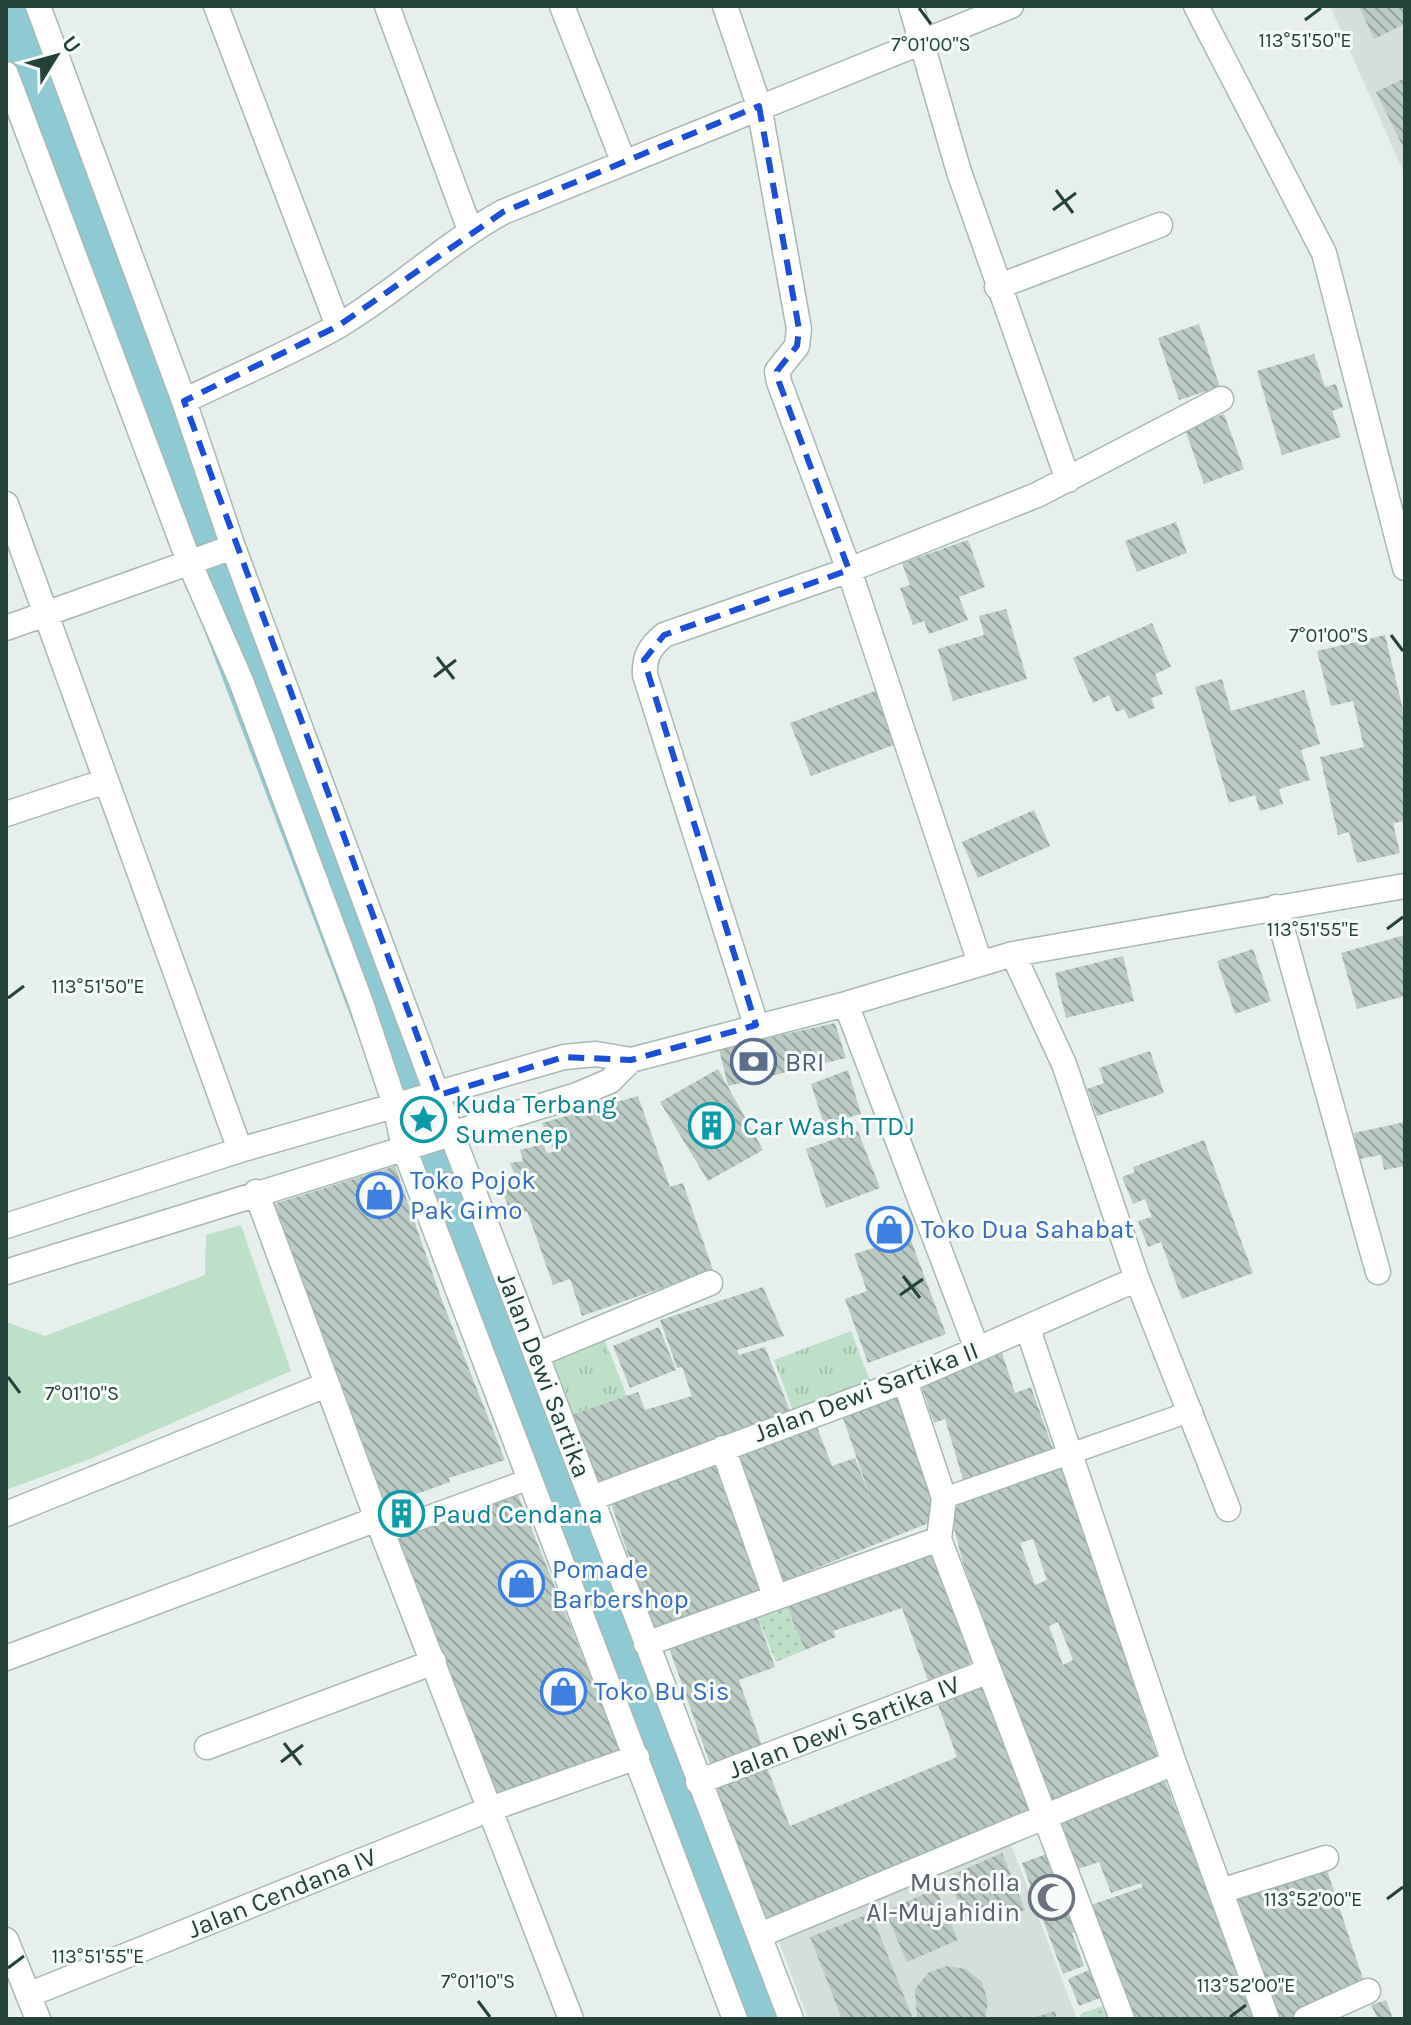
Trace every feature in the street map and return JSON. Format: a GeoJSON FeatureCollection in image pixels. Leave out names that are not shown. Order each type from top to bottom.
{"type":"FeatureCollection","features":[{"type":"Feature","properties":{"kind":"street","name":"Jalan Dewi Sartika"},"geometry":{"type":"LineString","coordinates":[[38,6],[184,401],[231,547],[698,1782],[791,2019]]}},
{"type":"Feature","properties":{"kind":"street"},"geometry":{"type":"LineString","coordinates":[[216,6],[338,326]]}},
{"type":"Feature","properties":{"kind":"street"},"geometry":{"type":"LineString","coordinates":[[387,6],[470,230]]}},
{"type":"Feature","properties":{"kind":"street"},"geometry":{"type":"LineString","coordinates":[[562,6],[624,163]]}},
{"type":"Feature","properties":{"kind":"street"},"geometry":{"type":"LineString","coordinates":[[725,6],[759,106],[799,329],[797,346],[777,371],[779,382],[849,570],[980,963]]}},
{"type":"Feature","properties":{"kind":"street"},"geometry":{"type":"LineString","coordinates":[[911,6],[925,43],[959,172],[997,287],[1068,480]]}},
{"type":"Feature","properties":{"kind":"street"},"geometry":{"type":"LineString","coordinates":[[184,401],[338,326],[435,259],[470,230],[503,212],[1011,6]]}},
{"type":"Feature","properties":{"kind":"street"},"geometry":{"type":"LineString","coordinates":[[1196,6],[1324,253],[1405,568]]}},
{"type":"Feature","properties":{"kind":"street"},"geometry":{"type":"LineString","coordinates":[[6,74],[191,563],[241,681],[361,1003],[395,1105],[404,1148],[527,1480],[637,1757],[735,2019]]}},
{"type":"Feature","properties":{"kind":"street"},"geometry":{"type":"LineString","coordinates":[[997,287],[1160,225]]}},
{"type":"Feature","properties":{"kind":"street"},"geometry":{"type":"LineString","coordinates":[[756,1025],[645,675],[644,660],[652,645],[664,635],[849,570],[1068,480],[1221,399]]}},
{"type":"Feature","properties":{"kind":"street"},"geometry":{"type":"LineString","coordinates":[[6,504],[240,1150]]}},
{"type":"Feature","properties":{"kind":"street"},"geometry":{"type":"LineString","coordinates":[[6,628],[231,547]]}},
{"type":"Feature","properties":{"kind":"street"},"geometry":{"type":"LineString","coordinates":[[6,814],[106,781]]}},
{"type":"Feature","properties":{"kind":"street"},"geometry":{"type":"LineString","coordinates":[[6,1226],[240,1150],[564,1057],[596,1054],[631,1060],[846,1004],[1013,954],[1405,886]]}},
{"type":"Feature","properties":{"kind":"street"},"geometry":{"type":"LineString","coordinates":[[1276,907],[1378,1272]]}},
{"type":"Feature","properties":{"kind":"street"},"geometry":{"type":"LineString","coordinates":[[1013,954],[1064,1064],[1137,1279],[1192,1411],[1228,1509]]}},
{"type":"Feature","properties":{"kind":"street"},"geometry":{"type":"LineString","coordinates":[[846,1004],[977,1349]]}},
{"type":"Feature","properties":{"kind":"street"},"geometry":{"type":"LineString","coordinates":[[6,1272],[577,1095],[610,1081],[631,1060]]}},
{"type":"Feature","properties":{"kind":"street"},"geometry":{"type":"LineString","coordinates":[[256,1192],[326,1385],[571,2019]]}},
{"type":"Feature","properties":{"kind":"street","name":"Jalan Dewi Sartika II"},"geometry":{"type":"LineString","coordinates":[[592,1498],[905,1381],[1137,1279]]}},
{"type":"Feature","properties":{"kind":"street"},"geometry":{"type":"LineString","coordinates":[[536,1355],[710,1283]]}},
{"type":"Feature","properties":{"kind":"street"},"geometry":{"type":"LineString","coordinates":[[1028,1329],[1174,1763],[1267,2019]]}},
{"type":"Feature","properties":{"kind":"street"},"geometry":{"type":"LineString","coordinates":[[905,1381],[944,1498],[939,1539],[1122,2019]]}},
{"type":"Feature","properties":{"kind":"street"},"geometry":{"type":"LineString","coordinates":[[6,1514],[326,1385]]}},
{"type":"Feature","properties":{"kind":"street"},"geometry":{"type":"LineString","coordinates":[[723,1448],[775,1596]]}},
{"type":"Feature","properties":{"kind":"street"},"geometry":{"type":"LineString","coordinates":[[6,1658],[380,1526]]}},
{"type":"Feature","properties":{"kind":"street"},"geometry":{"type":"LineString","coordinates":[[646,1644],[939,1539]]}},
{"type":"Feature","properties":{"kind":"street"},"geometry":{"type":"LineString","coordinates":[[207,1747],[434,1662]]}},
{"type":"Feature","properties":{"kind":"street","name":"Jalan Dewi Sartika IV"},"geometry":{"type":"LineString","coordinates":[[698,1782],[989,1671]]}},
{"type":"Feature","properties":{"kind":"street","name":"Jalan Cendana IV"},"geometry":{"type":"LineString","coordinates":[[28,1995],[490,1809],[637,1757]]}},
{"type":"Feature","properties":{"kind":"street"},"geometry":{"type":"LineString","coordinates":[[760,1935],[1174,1763]]}},
{"type":"Feature","properties":{"kind":"street"},"geometry":{"type":"LineString","coordinates":[[1221,1891],[1326,1858]]}},
{"type":"Feature","properties":{"kind":"street"},"geometry":{"type":"LineString","coordinates":[[6,1940],[38,2019]]}},
{"type":"Feature","properties":{"kind":"street"},"geometry":{"type":"LineString","coordinates":[[1306,2019],[1368,1991]]}},
{"type":"Feature","properties":{"kind":"lane"},"geometry":{"type":"LineString","coordinates":[[944,1498],[1192,1411]]}},
{"type":"Feature","properties":{"kind":"lane"},"geometry":{"type":"LineString","coordinates":[[380,1526],[527,1480]]}},
{"type":"Feature","properties":{"kind":"highlighted area"},"geometry":{"type":"Polygon","coordinates":[[[759,106],[799,329],[797,346],[777,371],[779,382],[849,570],[664,635],[644,660],[756,1025],[631,1060],[564,1057],[439,1095],[184,401],[338,326],[503,212],[759,106]]]}},
{"type":"Feature","properties":{"kind":"shaded area"},"geometry":{"type":"Polygon","coordinates":[[[1330,6],[1405,6],[1405,175],[1330,6]]]}},
{"type":"Feature","properties":{"kind":"shaded area"},"geometry":{"type":"Polygon","coordinates":[[[1010,1842],[1077,2019],[808,2019],[779,1942],[1010,1842]]]}},
{"type":"Feature","properties":{"kind":"green space"},"geometry":{"type":"Polygon","coordinates":[[[241,1225],[291,1371],[90,1459],[6,1490],[6,1322],[45,1336],[205,1275],[206,1235],[241,1225]]]}},
{"type":"Feature","properties":{"kind":"green space"},"geometry":{"type":"Polygon","coordinates":[[[851,1331],[870,1381],[793,1411],[774,1360],[851,1331]]]}},
{"type":"Feature","properties":{"kind":"green space"},"geometry":{"type":"Polygon","coordinates":[[[603,1336],[627,1396],[571,1415],[551,1358],[603,1336]]]}},
{"type":"Feature","properties":{"kind":"green space"},"geometry":{"type":"Polygon","coordinates":[[[784,1600],[805,1650],[776,1662],[755,1611],[784,1600]]]}},
{"type":"Feature","properties":{"kind":"green space"},"geometry":{"type":"Polygon","coordinates":[[[1109,2004],[1114,2019],[1081,2019],[1080,2014],[1109,2004]]]}},
{"type":"Feature","properties":{"kind":"building"},"geometry":{"type":"Polygon","coordinates":[[[1359,6],[1405,6],[1405,24],[1374,39],[1359,6]]]}},
{"type":"Feature","properties":{"kind":"building"},"geometry":{"type":"Polygon","coordinates":[[[1405,78],[1405,151],[1376,92],[1405,78]]]}},
{"type":"Feature","properties":{"kind":"building"},"geometry":{"type":"Polygon","coordinates":[[[1199,324],[1220,387],[1179,400],[1158,338],[1199,324]]]}},
{"type":"Feature","properties":{"kind":"building"},"geometry":{"type":"Polygon","coordinates":[[[1314,354],[1325,387],[1336,384],[1343,407],[1332,411],[1341,437],[1282,455],[1257,371],[1314,354]]]}},
{"type":"Feature","properties":{"kind":"building"},"geometry":{"type":"Polygon","coordinates":[[[1224,414],[1244,469],[1204,484],[1185,429],[1224,414]]]}},
{"type":"Feature","properties":{"kind":"building"},"geometry":{"type":"Polygon","coordinates":[[[1176,522],[1187,553],[1137,572],[1125,541],[1176,522]]]}},
{"type":"Feature","properties":{"kind":"building"},"geometry":{"type":"Polygon","coordinates":[[[968,540],[985,587],[959,597],[968,620],[929,634],[924,621],[913,625],[900,588],[910,585],[902,563],[968,540]]]}},
{"type":"Feature","properties":{"kind":"building"},"geometry":{"type":"Polygon","coordinates":[[[1006,609],[1027,679],[953,701],[938,649],[984,635],[979,616],[1006,609]]]}},
{"type":"Feature","properties":{"kind":"building"},"geometry":{"type":"Polygon","coordinates":[[[1152,623],[1171,667],[1155,674],[1163,694],[1151,698],[1155,708],[1129,719],[1124,709],[1116,712],[1109,695],[1093,703],[1073,658],[1152,623]]]}},
{"type":"Feature","properties":{"kind":"building"},"geometry":{"type":"Polygon","coordinates":[[[1385,635],[1405,718],[1405,821],[1393,823],[1400,853],[1357,863],[1349,832],[1338,835],[1320,757],[1364,747],[1353,701],[1331,706],[1317,651],[1385,635]]]}},
{"type":"Feature","properties":{"kind":"building"},"geometry":{"type":"Polygon","coordinates":[[[1222,679],[1231,711],[1304,690],[1320,744],[1301,750],[1310,780],[1279,789],[1283,804],[1260,811],[1255,795],[1229,803],[1195,687],[1222,679]]]}},
{"type":"Feature","properties":{"kind":"building"},"geometry":{"type":"Polygon","coordinates":[[[875,691],[896,744],[811,776],[790,723],[875,691]]]}},
{"type":"Feature","properties":{"kind":"building"},"geometry":{"type":"Polygon","coordinates":[[[1034,810],[1050,846],[978,878],[962,842],[1034,810]]]}},
{"type":"Feature","properties":{"kind":"building"},"geometry":{"type":"Polygon","coordinates":[[[1405,935],[1405,996],[1357,1009],[1341,953],[1405,935]]]}},
{"type":"Feature","properties":{"kind":"building"},"geometry":{"type":"Polygon","coordinates":[[[1253,949],[1271,1001],[1235,1014],[1217,961],[1253,949]]]}},
{"type":"Feature","properties":{"kind":"building"},"geometry":{"type":"Polygon","coordinates":[[[1123,956],[1134,1001],[1066,1018],[1055,973],[1123,956]]]}},
{"type":"Feature","properties":{"kind":"building"},"geometry":{"type":"Polygon","coordinates":[[[835,1023],[846,1058],[728,1086],[719,1049],[835,1023]]]}},
{"type":"Feature","properties":{"kind":"building"},"geometry":{"type":"Polygon","coordinates":[[[1150,1051],[1164,1093],[1097,1116],[1087,1089],[1104,1083],[1099,1068],[1150,1051]]]}},
{"type":"Feature","properties":{"kind":"building","name":"Car Wash TTDJ"},"geometry":{"type":"Polygon","coordinates":[[[718,1069],[763,1150],[708,1181],[660,1102],[718,1069]]]}},
{"type":"Feature","properties":{"kind":"building"},"geometry":{"type":"Polygon","coordinates":[[[848,1070],[861,1114],[824,1124],[811,1084],[848,1070]]]}},
{"type":"Feature","properties":{"kind":"building"},"geometry":{"type":"Polygon","coordinates":[[[638,1096],[670,1187],[683,1183],[713,1270],[582,1316],[570,1279],[553,1285],[527,1211],[513,1217],[501,1189],[519,1185],[510,1163],[523,1161],[520,1150],[543,1144],[547,1153],[554,1152],[542,1123],[638,1096]]]}},
{"type":"Feature","properties":{"kind":"building"},"geometry":{"type":"Polygon","coordinates":[[[1405,1122],[1405,1166],[1384,1170],[1381,1155],[1359,1159],[1354,1133],[1405,1122]]]}},
{"type":"Feature","properties":{"kind":"building"},"geometry":{"type":"Polygon","coordinates":[[[858,1131],[880,1188],[826,1208],[806,1149],[858,1131]]]}},
{"type":"Feature","properties":{"kind":"building"},"geometry":{"type":"Polygon","coordinates":[[[1204,1140],[1253,1273],[1182,1299],[1161,1242],[1148,1247],[1138,1221],[1152,1217],[1145,1199],[1133,1204],[1122,1177],[1135,1172],[1133,1167],[1204,1140]]]}},
{"type":"Feature","properties":{"kind":"building"},"geometry":{"type":"Polygon","coordinates":[[[395,1166],[443,1303],[505,1460],[449,1478],[450,1482],[386,1505],[274,1204],[395,1166]]]}},
{"type":"Feature","properties":{"kind":"building"},"geometry":{"type":"Polygon","coordinates":[[[900,1211],[946,1334],[868,1363],[845,1299],[867,1291],[854,1254],[880,1246],[871,1222],[900,1211]]]}},
{"type":"Feature","properties":{"kind":"building"},"geometry":{"type":"Polygon","coordinates":[[[763,1287],[784,1336],[737,1350],[739,1355],[765,1347],[790,1411],[595,1484],[571,1415],[638,1392],[645,1410],[692,1396],[682,1367],[677,1368],[660,1320],[763,1287]]]}},
{"type":"Feature","properties":{"kind":"building"},"geometry":{"type":"Polygon","coordinates":[[[659,1327],[676,1370],[630,1388],[613,1346],[659,1327]]]}},
{"type":"Feature","properties":{"kind":"building"},"geometry":{"type":"Polygon","coordinates":[[[1001,1350],[1015,1393],[1031,1387],[1054,1452],[964,1483],[945,1419],[934,1423],[920,1382],[1001,1350]]]}},
{"type":"Feature","properties":{"kind":"building"},"geometry":{"type":"Polygon","coordinates":[[[897,1392],[939,1519],[781,1582],[732,1451],[814,1419],[832,1466],[855,1458],[870,1497],[841,1412],[897,1392]]]}},
{"type":"Feature","properties":{"kind":"building"},"geometry":{"type":"Polygon","coordinates":[[[718,1461],[764,1591],[654,1632],[610,1500],[718,1461]]]}},
{"type":"Feature","properties":{"kind":"building"},"geometry":{"type":"Polygon","coordinates":[[[1061,1463],[1158,1759],[1050,1803],[963,1563],[949,1509],[952,1502],[1061,1463]],[[1033,1539],[1020,1543],[1035,1585],[1047,1580],[1033,1539]],[[1058,1622],[1049,1626],[1063,1665],[1073,1660],[1058,1622]]]}},
{"type":"Feature","properties":{"kind":"building"},"geometry":{"type":"Polygon","coordinates":[[[516,1490],[620,1749],[495,1795],[396,1531],[516,1490]]]}},
{"type":"Feature","properties":{"kind":"building","name":"Paud Cendana"},"geometry":{"type":"Polygon","coordinates":[[[408,1504],[414,1518],[394,1525],[388,1510],[408,1504]]]}},
{"type":"Feature","properties":{"kind":"building"},"geometry":{"type":"Polygon","coordinates":[[[931,1546],[972,1663],[928,1680],[902,1608],[833,1631],[836,1637],[805,1650],[784,1600],[931,1546]]]}},
{"type":"Feature","properties":{"kind":"building"},"geometry":{"type":"Polygon","coordinates":[[[755,1611],[775,1667],[739,1680],[762,1746],[710,1764],[667,1642],[755,1611]]]}},
{"type":"Feature","properties":{"kind":"building"},"geometry":{"type":"Polygon","coordinates":[[[987,1684],[1031,1808],[768,1922],[711,1789],[766,1765],[790,1826],[957,1757],[937,1702],[987,1684]]]}},
{"type":"Feature","properties":{"kind":"building"},"geometry":{"type":"Polygon","coordinates":[[[1163,1775],[1257,2019],[1133,2019],[1091,1905],[1143,1887],[1141,1883],[1111,1893],[1099,1862],[1075,1870],[1055,1813],[1163,1775]]]}},
{"type":"Feature","properties":{"kind":"building","name":"Musholla Al-Mujahidin"},"geometry":{"type":"Polygon","coordinates":[[[1052,1852],[1081,1930],[1072,1933],[1084,1966],[1063,1974],[1022,1863],[1052,1852]]]}},
{"type":"Feature","properties":{"kind":"building"},"geometry":{"type":"Polygon","coordinates":[[[1002,1853],[1025,1910],[1009,1918],[1002,1903],[966,1920],[947,1877],[1002,1853]]]}},
{"type":"Feature","properties":{"kind":"building"},"geometry":{"type":"Polygon","coordinates":[[[1325,1864],[1365,1985],[1288,2019],[1277,2019],[1232,1898],[1325,1864]]]}},
{"type":"Feature","properties":{"kind":"building"},"geometry":{"type":"Polygon","coordinates":[[[936,1889],[958,1940],[907,1962],[885,1911],[936,1889]]]}},
{"type":"Feature","properties":{"kind":"building"},"geometry":{"type":"Polygon","coordinates":[[[871,1913],[913,2019],[842,2019],[810,1937],[871,1913]]]}},
{"type":"Feature","properties":{"kind":"building"},"geometry":{"type":"Polygon","coordinates":[[[946,1966],[966,1969],[982,1982],[988,2002],[985,2019],[917,2019],[915,1989],[928,1973],[946,1966]]]}},
{"type":"Feature","properties":{"kind":"building"},"geometry":{"type":"Polygon","coordinates":[[[1094,1968],[1105,1996],[1079,2006],[1068,1979],[1094,1968]]]}},
{"type":"Feature","properties":{"kind":"building"},"geometry":{"type":"Polygon","coordinates":[[[1386,2000],[1393,2019],[1378,2019],[1371,2005],[1386,2000]]]}},
{"type":"Feature","properties":{"kind":"building"},"geometry":{"type":"Polygon","coordinates":[[[1055,2011],[1057,2019],[1032,2019],[1032,2018],[1055,2011]]]}},
{"type":"Feature","properties":{"kind":"waterway"},"geometry":{"type":"LineString","coordinates":[[9,6],[199,532],[408,1083]]}},
{"type":"Feature","properties":{"kind":"waterway"},"geometry":{"type":"LineString","coordinates":[[433,1159],[769,2019]]}},
{"type":"Feature","properties":{"kind":"place","name":"BRI"},"geometry":{"type":"Point","coordinates":[754,1062]}},
{"type":"Feature","properties":{"kind":"place","name":"Kuda Terbang Sumenep"},"geometry":{"type":"Point","coordinates":[424,1119]}},
{"type":"Feature","properties":{"kind":"place","name":"Car Wash TTDJ"},"geometry":{"type":"Point","coordinates":[712,1126]}},
{"type":"Feature","properties":{"kind":"place","name":"Toko Pojok Pak Gimo"},"geometry":{"type":"Point","coordinates":[379,1195]}},
{"type":"Feature","properties":{"kind":"place","name":"Toko Dua Sahabat"},"geometry":{"type":"Point","coordinates":[890,1229]}},
{"type":"Feature","properties":{"kind":"place","name":"Paud Cendana"},"geometry":{"type":"Point","coordinates":[401,1514]}},
{"type":"Feature","properties":{"kind":"place","name":"Pomade Barbershop"},"geometry":{"type":"Point","coordinates":[521,1584]}},
{"type":"Feature","properties":{"kind":"place","name":"Toko Bu Sis"},"geometry":{"type":"Point","coordinates":[563,1691]}},
{"type":"Feature","properties":{"kind":"place","name":"Musholla Al-Mujahidin"},"geometry":{"type":"Point","coordinates":[1051,1897]}}]}
